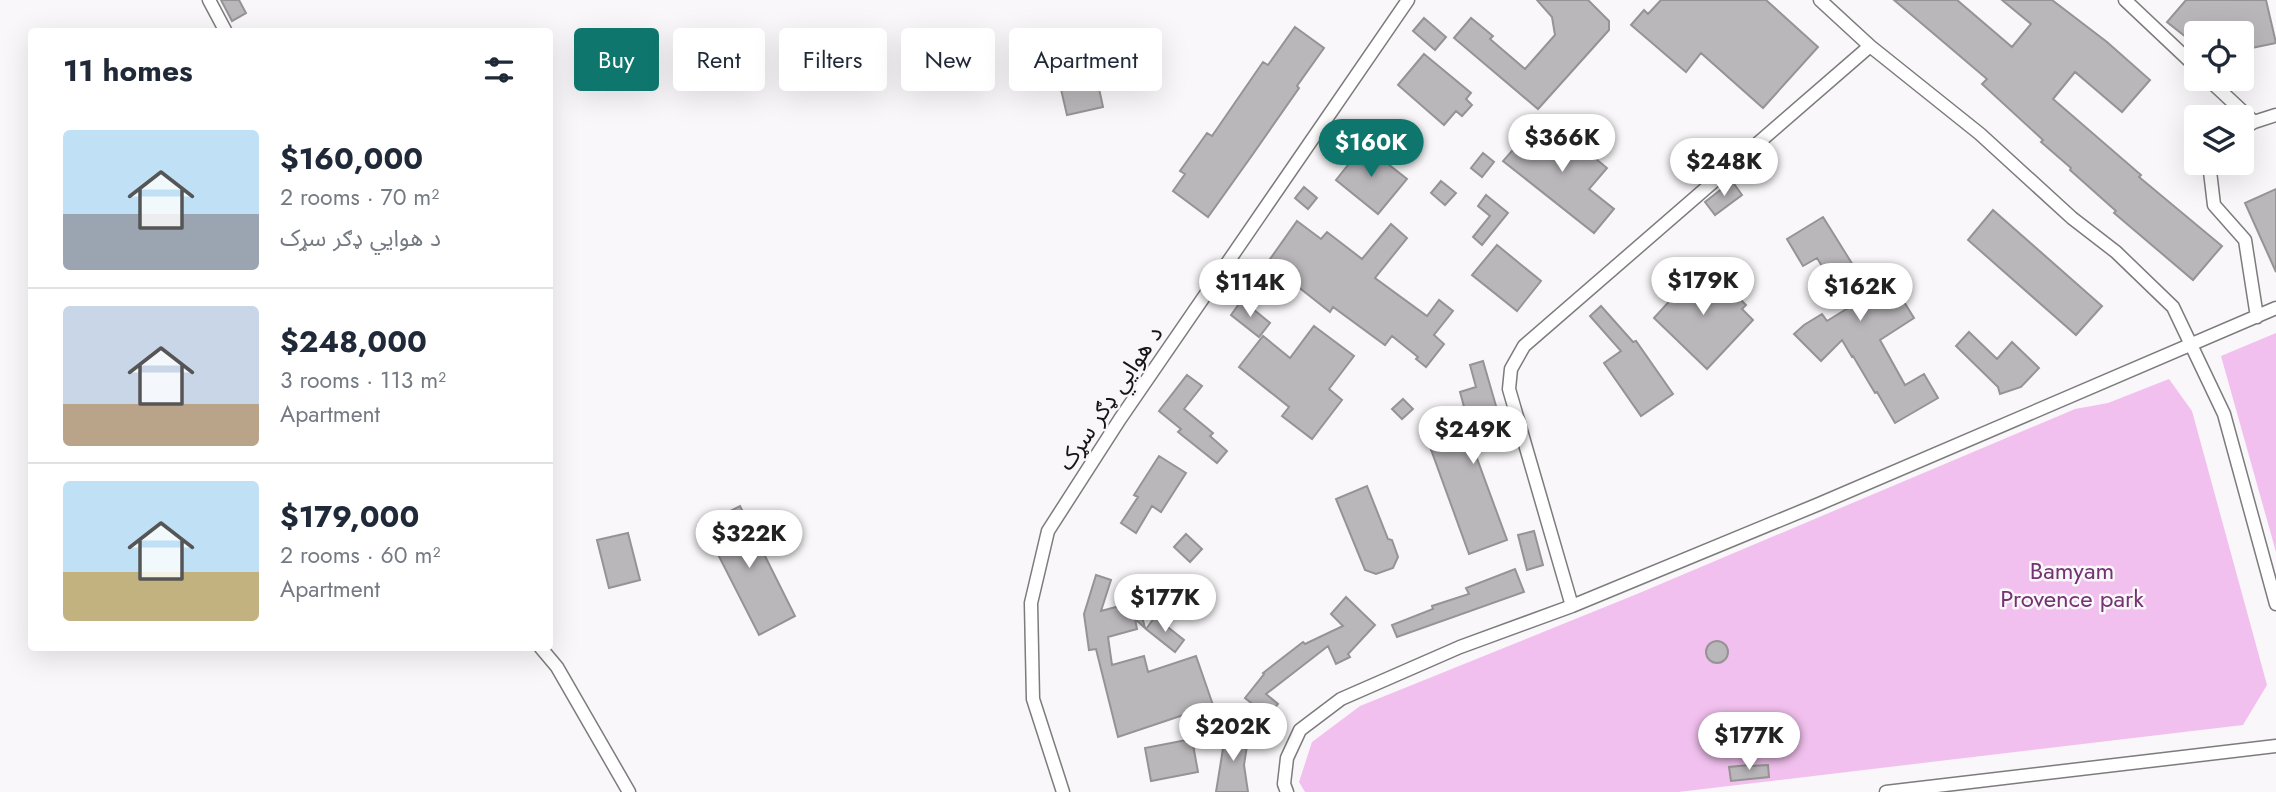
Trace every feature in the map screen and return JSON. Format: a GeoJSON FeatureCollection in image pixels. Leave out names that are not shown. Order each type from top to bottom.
{"type":"FeatureCollection","features":[{"type":"Feature","properties":{"kind":"street"},"geometry":{"type":"LineString","coordinates":[[209,0],[224,28]]}},
{"type":"Feature","properties":{"kind":"street","name":"د هوايي ډګر سړک"},"geometry":{"type":"LineString","coordinates":[[1063,792],[1033,699],[1031,603],[1048,531],[1120,419],[1408,0]]}},
{"type":"Feature","properties":{"kind":"street"},"geometry":{"type":"LineString","coordinates":[[1820,0],[1870,46],[1980,134],[2072,218],[2116,252],[2173,307],[2224,414],[2276,604]]}},
{"type":"Feature","properties":{"kind":"street"},"geometry":{"type":"LineString","coordinates":[[2125,0],[2184,56]]}},
{"type":"Feature","properties":{"kind":"street"},"geometry":{"type":"LineString","coordinates":[[1572,606],[1508,389],[1511,369],[1524,346],[1870,46]]}},
{"type":"Feature","properties":{"kind":"street"},"geometry":{"type":"LineString","coordinates":[[2221,91],[2236,105]]}},
{"type":"Feature","properties":{"kind":"street"},"geometry":{"type":"LineString","coordinates":[[2254,122],[2276,115]]}},
{"type":"Feature","properties":{"kind":"street"},"geometry":{"type":"LineString","coordinates":[[2210,175],[2214,205],[2245,240],[2257,317]]}},
{"type":"Feature","properties":{"kind":"street"},"geometry":{"type":"LineString","coordinates":[[1287,792],[1284,784],[1287,758],[1300,730],[1341,699],[1461,647],[1572,606],[1819,504],[2276,308]]}},
{"type":"Feature","properties":{"kind":"street"},"geometry":{"type":"LineString","coordinates":[[544,651],[557,667],[629,792]]}},
{"type":"Feature","properties":{"kind":"street"},"geometry":{"type":"LineString","coordinates":[[1886,792],[2276,746]]}},
{"type":"Feature","properties":{"kind":"green space"},"geometry":{"type":"Polygon","coordinates":[[[2276,333],[2276,552],[2221,356],[2276,333]]]}},
{"type":"Feature","properties":{"kind":"green space","name":"Bamyam Provence park"},"geometry":{"type":"Polygon","coordinates":[[[2169,379],[2192,411],[2267,685],[2243,725],[1678,792],[1305,792],[1299,782],[1312,742],[1360,706],[1637,594],[2075,409],[2108,403],[2169,379]]]}},
{"type":"Feature","properties":{"kind":"building"},"geometry":{"type":"Polygon","coordinates":[[[221,0],[239,0],[246,13],[232,21],[221,0]]]}},
{"type":"Feature","properties":{"kind":"building"},"geometry":{"type":"Polygon","coordinates":[[[1537,0],[1588,0],[1609,21],[1609,30],[1538,109],[1454,38],[1471,18],[1493,36],[1490,39],[1525,69],[1555,35],[1552,17],[1537,0]]]}},
{"type":"Feature","properties":{"kind":"building"},"geometry":{"type":"Polygon","coordinates":[[[1661,0],[1766,0],[1818,47],[1763,108],[1701,53],[1686,72],[1631,25],[1644,10],[1648,14],[1661,0]]]}},
{"type":"Feature","properties":{"kind":"building"},"geometry":{"type":"Polygon","coordinates":[[[1894,0],[1957,0],[2012,47],[2031,24],[2002,0],[2052,0],[2107,42],[2150,80],[2122,112],[2075,72],[2053,99],[2141,175],[2139,177],[2222,246],[2193,280],[2114,213],[2116,211],[2041,142],[2043,140],[1982,84],[1987,79],[1894,0]]]}},
{"type":"Feature","properties":{"kind":"building"},"geometry":{"type":"Polygon","coordinates":[[[2186,0],[2266,0],[2276,43],[2254,48],[2254,21],[2184,21],[2184,35],[2167,22],[2186,0]]]}},
{"type":"Feature","properties":{"kind":"building"},"geometry":{"type":"Polygon","coordinates":[[[1424,18],[1446,37],[1435,50],[1413,31],[1424,18]]]}},
{"type":"Feature","properties":{"kind":"building"},"geometry":{"type":"Polygon","coordinates":[[[1295,27],[1324,48],[1208,217],[1173,191],[1185,174],[1180,171],[1207,133],[1212,136],[1263,62],[1268,65],[1295,27]]]}},
{"type":"Feature","properties":{"kind":"building"},"geometry":{"type":"Polygon","coordinates":[[[1424,54],[1471,93],[1466,99],[1472,105],[1462,116],[1456,111],[1444,125],[1398,85],[1424,54]]]}},
{"type":"Feature","properties":{"kind":"building"},"geometry":{"type":"Polygon","coordinates":[[[1061,91],[1100,91],[1103,107],[1067,115],[1061,91]]]}},
{"type":"Feature","properties":{"kind":"building"},"geometry":{"type":"Polygon","coordinates":[[[1549,120],[1607,168],[1589,189],[1614,209],[1594,233],[1503,161],[1526,135],[1533,140],[1549,120]]]}},
{"type":"Feature","properties":{"kind":"building"},"geometry":{"type":"Polygon","coordinates":[[[1364,145],[1407,179],[1378,214],[1336,180],[1364,145]]]}},
{"type":"Feature","properties":{"kind":"building"},"geometry":{"type":"Polygon","coordinates":[[[1483,153],[1494,162],[1482,177],[1471,168],[1483,153]]]}},
{"type":"Feature","properties":{"kind":"building"},"geometry":{"type":"Polygon","coordinates":[[[1441,181],[1456,193],[1445,205],[1431,193],[1441,181]]]}},
{"type":"Feature","properties":{"kind":"building"},"geometry":{"type":"Polygon","coordinates":[[[1732,181],[1742,195],[1715,215],[1705,202],[1732,181]]]}},
{"type":"Feature","properties":{"kind":"building"},"geometry":{"type":"Polygon","coordinates":[[[1304,187],[1317,198],[1308,209],[1295,198],[1304,187]]]}},
{"type":"Feature","properties":{"kind":"building"},"geometry":{"type":"Polygon","coordinates":[[[2276,189],[2276,272],[2245,203],[2276,189]]]}},
{"type":"Feature","properties":{"kind":"building"},"geometry":{"type":"Polygon","coordinates":[[[1486,195],[1508,213],[1482,245],[1473,237],[1490,216],[1478,206],[1486,195]]]}},
{"type":"Feature","properties":{"kind":"building"},"geometry":{"type":"Polygon","coordinates":[[[1993,210],[2102,306],[2076,335],[1968,240],[1993,210]]]}},
{"type":"Feature","properties":{"kind":"building"},"geometry":{"type":"Polygon","coordinates":[[[1823,217],[1871,294],[1891,281],[1914,318],[1880,340],[1905,385],[1924,374],[1938,398],[1895,423],[1842,340],[1821,361],[1794,334],[1822,314],[1827,321],[1848,308],[1817,258],[1803,266],[1787,239],[1823,217]]]}},
{"type":"Feature","properties":{"kind":"building"},"geometry":{"type":"Polygon","coordinates":[[[1297,221],[1321,239],[1327,232],[1362,259],[1391,224],[1407,238],[1375,278],[1427,316],[1439,300],[1453,311],[1434,335],[1444,344],[1426,367],[1392,336],[1385,345],[1333,307],[1330,312],[1278,271],[1274,277],[1263,269],[1297,221]]]}},
{"type":"Feature","properties":{"kind":"building"},"geometry":{"type":"Polygon","coordinates":[[[1497,245],[1541,281],[1517,311],[1472,275],[1497,245]]]}},
{"type":"Feature","properties":{"kind":"building"},"geometry":{"type":"Polygon","coordinates":[[[1696,264],[1732,298],[1735,294],[1746,305],[1742,309],[1753,320],[1707,369],[1654,318],[1676,294],[1672,290],[1696,264]]]}},
{"type":"Feature","properties":{"kind":"building"},"geometry":{"type":"Polygon","coordinates":[[[1242,300],[1270,323],[1259,337],[1231,315],[1242,300]]]}},
{"type":"Feature","properties":{"kind":"building"},"geometry":{"type":"Polygon","coordinates":[[[1601,306],[1633,342],[1636,341],[1673,394],[1641,416],[1604,363],[1621,351],[1590,316],[1601,306]]]}},
{"type":"Feature","properties":{"kind":"building"},"geometry":{"type":"Polygon","coordinates":[[[1314,326],[1354,356],[1329,389],[1342,400],[1312,439],[1282,416],[1289,407],[1239,367],[1263,336],[1290,358],[1314,326]]]}},
{"type":"Feature","properties":{"kind":"building"},"geometry":{"type":"Polygon","coordinates":[[[1969,332],[1997,359],[2012,342],[2039,368],[2021,387],[2000,394],[1998,387],[1956,346],[1969,332]]]}},
{"type":"Feature","properties":{"kind":"building"},"geometry":{"type":"Polygon","coordinates":[[[1483,361],[1507,444],[1475,453],[1507,540],[1469,554],[1429,444],[1470,429],[1460,392],[1476,387],[1470,365],[1483,361]]]}},
{"type":"Feature","properties":{"kind":"building"},"geometry":{"type":"Polygon","coordinates":[[[1187,375],[1202,386],[1184,409],[1213,433],[1210,436],[1227,451],[1217,463],[1178,432],[1181,429],[1159,411],[1187,375]]]}},
{"type":"Feature","properties":{"kind":"building"},"geometry":{"type":"Polygon","coordinates":[[[1403,399],[1413,409],[1402,419],[1392,409],[1403,399]]]}},
{"type":"Feature","properties":{"kind":"building"},"geometry":{"type":"Polygon","coordinates":[[[1159,456],[1186,473],[1161,512],[1152,506],[1136,533],[1121,523],[1138,497],[1134,495],[1159,456]]]}},
{"type":"Feature","properties":{"kind":"building"},"geometry":{"type":"Polygon","coordinates":[[[1367,486],[1398,557],[1393,568],[1376,574],[1365,570],[1336,499],[1367,486]]]}},
{"type":"Feature","properties":{"kind":"building"},"geometry":{"type":"Polygon","coordinates":[[[740,506],[795,616],[759,635],[703,525],[740,506]]]}},
{"type":"Feature","properties":{"kind":"building"},"geometry":{"type":"Polygon","coordinates":[[[1534,531],[1543,565],[1527,570],[1518,535],[1534,531]]]}},
{"type":"Feature","properties":{"kind":"building"},"geometry":{"type":"Polygon","coordinates":[[[628,533],[640,580],[609,588],[597,540],[628,533]]]}},
{"type":"Feature","properties":{"kind":"building"},"geometry":{"type":"Polygon","coordinates":[[[1186,534],[1202,549],[1190,562],[1174,547],[1186,534]]]}},
{"type":"Feature","properties":{"kind":"building"},"geometry":{"type":"Polygon","coordinates":[[[1515,569],[1524,592],[1397,637],[1392,625],[1433,609],[1432,606],[1469,594],[1466,588],[1515,569]]]}},
{"type":"Feature","properties":{"kind":"building"},"geometry":{"type":"Polygon","coordinates":[[[1096,575],[1111,580],[1101,611],[1138,601],[1145,628],[1135,619],[1137,629],[1108,637],[1112,665],[1144,656],[1148,672],[1196,656],[1213,705],[1118,737],[1096,649],[1089,650],[1084,614],[1096,575]]]}},
{"type":"Feature","properties":{"kind":"building"},"geometry":{"type":"Polygon","coordinates":[[[1346,597],[1375,625],[1348,654],[1350,657],[1336,664],[1328,646],[1266,694],[1278,704],[1265,720],[1245,698],[1263,673],[1303,642],[1305,644],[1343,626],[1331,614],[1346,597]]]}},
{"type":"Feature","properties":{"kind":"building"},"geometry":{"type":"Polygon","coordinates":[[[1155,617],[1184,640],[1175,652],[1146,629],[1155,617]]]}},
{"type":"Feature","properties":{"kind":"building"},"geometry":{"type":"Polygon","coordinates":[[[1717,641],[1725,644],[1728,652],[1725,660],[1717,663],[1709,660],[1706,652],[1709,644],[1717,641]]]}},
{"type":"Feature","properties":{"kind":"building"},"geometry":{"type":"Polygon","coordinates":[[[1226,730],[1249,733],[1244,765],[1248,792],[1216,792],[1226,730]]]}},
{"type":"Feature","properties":{"kind":"building"},"geometry":{"type":"Polygon","coordinates":[[[1192,739],[1198,772],[1151,781],[1145,748],[1192,739]]]}},
{"type":"Feature","properties":{"kind":"building"},"geometry":{"type":"Polygon","coordinates":[[[1768,765],[1769,777],[1731,781],[1729,767],[1768,765]]]}}]}
